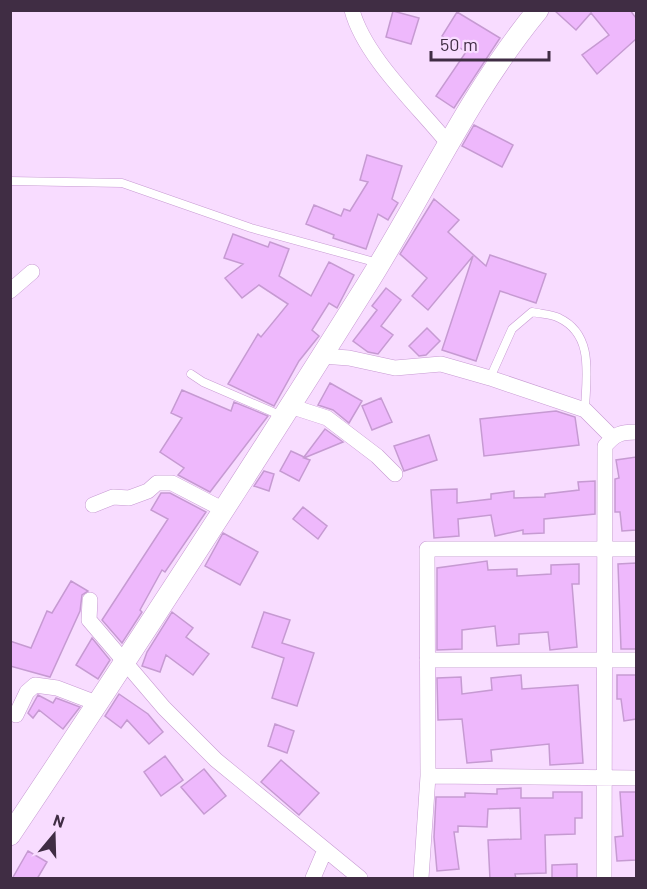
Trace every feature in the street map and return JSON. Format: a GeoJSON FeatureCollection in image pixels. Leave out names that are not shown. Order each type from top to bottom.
{"type":"FeatureCollection","features":[{"type":"Feature","properties":{"kind":"street"},"geometry":{"type":"LineString","coordinates":[[352,10],[356,27],[385,68],[447,142]]}},
{"type":"Feature","properties":{"kind":"street"},"geometry":{"type":"LineString","coordinates":[[10,835],[16,815],[99,704],[126,663],[380,263],[447,142],[506,50],[538,10]]}},
{"type":"Feature","properties":{"kind":"street"},"geometry":{"type":"LineString","coordinates":[[10,291],[32,272]]}},
{"type":"Feature","properties":{"kind":"street"},"geometry":{"type":"LineString","coordinates":[[322,356],[349,358],[395,368],[441,364],[585,410],[612,437]]}},
{"type":"Feature","properties":{"kind":"street"},"geometry":{"type":"LineString","coordinates":[[286,411],[327,418],[377,456],[395,474]]}},
{"type":"Feature","properties":{"kind":"street"},"geometry":{"type":"LineString","coordinates":[[604,879],[605,446],[612,437],[621,432],[636,432]]}},
{"type":"Feature","properties":{"kind":"street"},"geometry":{"type":"LineString","coordinates":[[93,505],[113,497],[129,498],[148,491],[157,483],[172,483],[224,510]]}},
{"type":"Feature","properties":{"kind":"street"},"geometry":{"type":"LineString","coordinates":[[421,879],[428,777],[427,549],[636,549]]}},
{"type":"Feature","properties":{"kind":"street"},"geometry":{"type":"LineString","coordinates":[[90,600],[89,620],[164,708],[216,760],[360,879]]}},
{"type":"Feature","properties":{"kind":"street"},"geometry":{"type":"LineString","coordinates":[[428,660],[636,660]]}},
{"type":"Feature","properties":{"kind":"street"},"geometry":{"type":"LineString","coordinates":[[16,715],[27,692],[35,685],[57,688],[99,704]]}},
{"type":"Feature","properties":{"kind":"street"},"geometry":{"type":"LineString","coordinates":[[428,777],[636,777]]}},
{"type":"Feature","properties":{"kind":"street"},"geometry":{"type":"LineString","coordinates":[[313,879],[325,850]]}},
{"type":"Feature","properties":{"kind":"lane"},"geometry":{"type":"LineString","coordinates":[[10,182],[122,183],[251,228],[380,263]]}},
{"type":"Feature","properties":{"kind":"lane"},"geometry":{"type":"LineString","coordinates":[[490,378],[512,329],[532,312],[558,317],[574,328],[584,342],[585,410]]}},
{"type":"Feature","properties":{"kind":"lane"},"geometry":{"type":"LineString","coordinates":[[191,374],[203,382],[286,411]]}},
{"type":"Feature","properties":{"kind":"building"},"geometry":{"type":"Polygon","coordinates":[[[554,10],[630,10],[636,18],[636,39],[597,74],[582,55],[609,35],[591,13],[576,30],[554,10]]]}},
{"type":"Feature","properties":{"kind":"building"},"geometry":{"type":"Polygon","coordinates":[[[393,11],[419,18],[411,44],[386,37],[393,11]]]}},
{"type":"Feature","properties":{"kind":"building"},"geometry":{"type":"Polygon","coordinates":[[[457,12],[500,38],[454,108],[436,96],[466,52],[442,36],[457,12]]]}},
{"type":"Feature","properties":{"kind":"building"},"geometry":{"type":"Polygon","coordinates":[[[474,125],[513,145],[502,167],[462,146],[474,125]]]}},
{"type":"Feature","properties":{"kind":"building"},"geometry":{"type":"Polygon","coordinates":[[[367,155],[402,166],[392,199],[398,203],[388,220],[378,214],[366,249],[333,238],[334,235],[306,224],[314,205],[341,216],[344,209],[350,211],[368,182],[360,180],[367,155]]]}},
{"type":"Feature","properties":{"kind":"building"},"geometry":{"type":"Polygon","coordinates":[[[434,199],[459,220],[448,232],[486,266],[490,255],[546,274],[536,303],[500,291],[476,361],[442,350],[473,256],[428,310],[412,296],[427,278],[400,254],[434,199]]]}},
{"type":"Feature","properties":{"kind":"building"},"geometry":{"type":"Polygon","coordinates":[[[233,234],[268,247],[270,242],[289,249],[279,276],[311,296],[329,262],[354,275],[337,308],[329,303],[312,330],[319,336],[299,361],[274,406],[228,384],[258,334],[261,337],[288,304],[259,285],[242,298],[225,278],[243,264],[224,258],[233,234]]]}},
{"type":"Feature","properties":{"kind":"building"},"geometry":{"type":"Polygon","coordinates":[[[386,288],[401,300],[381,326],[393,335],[378,354],[368,352],[353,341],[377,310],[372,306],[386,288]]]}},
{"type":"Feature","properties":{"kind":"building"},"geometry":{"type":"Polygon","coordinates":[[[427,328],[440,341],[426,355],[419,356],[409,346],[427,328]]]}},
{"type":"Feature","properties":{"kind":"building"},"geometry":{"type":"Polygon","coordinates":[[[330,383],[362,401],[349,423],[333,410],[318,405],[330,383]]]}},
{"type":"Feature","properties":{"kind":"building"},"geometry":{"type":"Polygon","coordinates":[[[182,390],[231,411],[234,402],[268,416],[210,492],[178,475],[184,468],[160,452],[182,418],[171,413],[182,390]]]}},
{"type":"Feature","properties":{"kind":"building"},"geometry":{"type":"Polygon","coordinates":[[[381,398],[392,422],[372,430],[362,406],[381,398]]]}},
{"type":"Feature","properties":{"kind":"building"},"geometry":{"type":"Polygon","coordinates":[[[556,411],[575,417],[579,445],[484,456],[480,419],[556,411]]]}},
{"type":"Feature","properties":{"kind":"building"},"geometry":{"type":"Polygon","coordinates":[[[325,429],[343,442],[304,458],[310,460],[299,481],[280,471],[291,451],[304,457],[325,429]]]}},
{"type":"Feature","properties":{"kind":"building"},"geometry":{"type":"Polygon","coordinates":[[[429,435],[437,460],[404,471],[394,446],[429,435]]]}},
{"type":"Feature","properties":{"kind":"building"},"geometry":{"type":"Polygon","coordinates":[[[636,457],[636,530],[622,531],[620,512],[615,512],[615,479],[619,478],[616,460],[636,457]]]}},
{"type":"Feature","properties":{"kind":"building"},"geometry":{"type":"Polygon","coordinates":[[[264,471],[274,474],[269,491],[254,486],[264,471]]]}},
{"type":"Feature","properties":{"kind":"building"},"geometry":{"type":"Polygon","coordinates":[[[595,481],[595,514],[544,519],[544,533],[523,534],[523,530],[495,536],[491,515],[458,519],[459,536],[434,538],[431,490],[457,489],[457,503],[491,499],[491,494],[514,491],[514,498],[545,497],[545,494],[579,490],[578,482],[595,481]]]}},
{"type":"Feature","properties":{"kind":"building"},"geometry":{"type":"Polygon","coordinates":[[[161,493],[170,493],[206,512],[165,572],[162,570],[140,610],[142,612],[122,643],[102,620],[168,519],[151,510],[161,493]]]}},
{"type":"Feature","properties":{"kind":"building"},"geometry":{"type":"Polygon","coordinates":[[[303,507],[327,526],[318,539],[293,519],[303,507]]]}},
{"type":"Feature","properties":{"kind":"building"},"geometry":{"type":"Polygon","coordinates":[[[223,533],[258,552],[240,585],[205,566],[223,533]]]}},
{"type":"Feature","properties":{"kind":"building"},"geometry":{"type":"Polygon","coordinates":[[[487,561],[488,570],[517,569],[517,576],[551,574],[551,565],[579,564],[579,584],[572,584],[577,647],[550,650],[548,632],[519,634],[519,644],[497,646],[495,626],[462,630],[462,649],[437,650],[437,568],[487,561]]]}},
{"type":"Feature","properties":{"kind":"building"},"geometry":{"type":"Polygon","coordinates":[[[636,563],[636,649],[621,649],[618,564],[636,563]]]}},
{"type":"Feature","properties":{"kind":"building"},"geometry":{"type":"Polygon","coordinates":[[[71,581],[88,591],[82,595],[80,611],[50,677],[10,666],[10,641],[31,648],[47,611],[52,613],[71,581]]]}},
{"type":"Feature","properties":{"kind":"building"},"geometry":{"type":"Polygon","coordinates":[[[172,612],[193,628],[186,637],[209,654],[193,675],[166,655],[160,672],[142,666],[147,652],[172,612]]]}},
{"type":"Feature","properties":{"kind":"building"},"geometry":{"type":"Polygon","coordinates":[[[264,612],[290,620],[282,643],[314,653],[297,706],[272,698],[284,658],[252,647],[264,612]]]}},
{"type":"Feature","properties":{"kind":"building"},"geometry":{"type":"Polygon","coordinates":[[[92,638],[110,660],[98,679],[76,665],[92,638]]]}},
{"type":"Feature","properties":{"kind":"building"},"geometry":{"type":"Polygon","coordinates":[[[521,675],[522,689],[578,685],[583,763],[550,765],[549,744],[491,750],[492,761],[467,763],[462,719],[438,720],[437,678],[461,677],[462,694],[492,690],[491,678],[521,675]]]}},
{"type":"Feature","properties":{"kind":"building"},"geometry":{"type":"Polygon","coordinates":[[[617,675],[636,675],[636,719],[624,721],[621,699],[617,699],[617,675]]]}},
{"type":"Feature","properties":{"kind":"building"},"geometry":{"type":"Polygon","coordinates":[[[119,694],[148,714],[163,732],[149,744],[127,720],[121,728],[105,716],[119,694]]]}},
{"type":"Feature","properties":{"kind":"building"},"geometry":{"type":"Polygon","coordinates":[[[38,695],[53,703],[56,698],[80,707],[63,729],[39,710],[33,718],[28,713],[38,695]]]}},
{"type":"Feature","properties":{"kind":"building"},"geometry":{"type":"Polygon","coordinates":[[[275,724],[294,731],[287,753],[268,746],[275,724]]]}},
{"type":"Feature","properties":{"kind":"building"},"geometry":{"type":"Polygon","coordinates":[[[165,756],[183,780],[161,796],[144,772],[165,756]]]}},
{"type":"Feature","properties":{"kind":"building"},"geometry":{"type":"Polygon","coordinates":[[[281,760],[319,793],[299,815],[261,782],[281,760]]]}},
{"type":"Feature","properties":{"kind":"building"},"geometry":{"type":"Polygon","coordinates":[[[204,769],[226,796],[204,814],[181,787],[204,769]]]}},
{"type":"Feature","properties":{"kind":"building"},"geometry":{"type":"Polygon","coordinates":[[[521,788],[521,798],[553,798],[553,792],[582,792],[582,818],[575,818],[575,834],[545,835],[546,873],[515,874],[516,879],[490,879],[488,840],[521,839],[520,808],[488,809],[487,827],[458,826],[458,832],[454,832],[459,869],[437,871],[434,837],[436,797],[465,797],[465,793],[497,794],[497,789],[521,788]]]}},
{"type":"Feature","properties":{"kind":"building"},"geometry":{"type":"Polygon","coordinates":[[[620,792],[636,792],[636,860],[617,861],[615,837],[623,836],[620,792]]]}},
{"type":"Feature","properties":{"kind":"building"},"geometry":{"type":"Polygon","coordinates":[[[28,851],[47,862],[37,879],[12,879],[28,851]]]}},
{"type":"Feature","properties":{"kind":"building"},"geometry":{"type":"Polygon","coordinates":[[[577,864],[577,879],[552,879],[552,865],[577,864]]]}}]}
